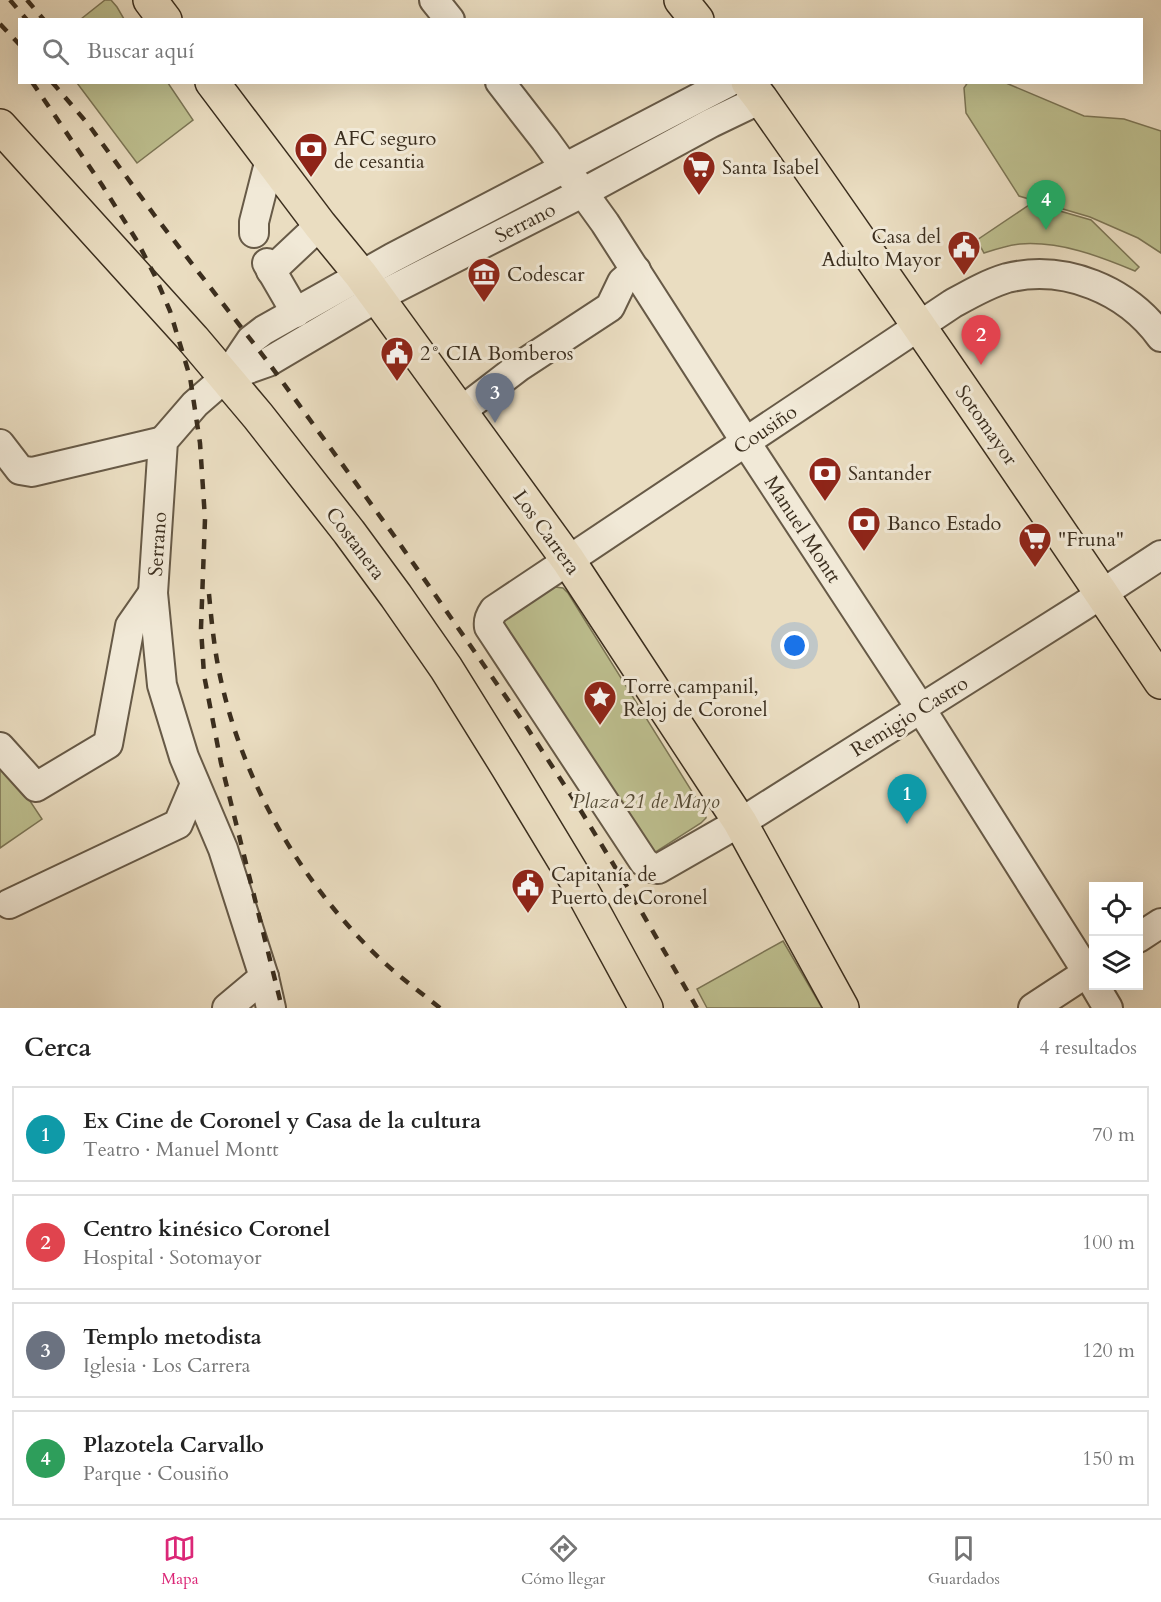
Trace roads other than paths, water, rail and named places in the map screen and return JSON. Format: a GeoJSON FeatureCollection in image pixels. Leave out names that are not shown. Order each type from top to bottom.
{"type":"FeatureCollection","features":[{"type":"Feature","properties":{"kind":"main road"},"geometry":{"type":"LineString","coordinates":[[150,0],[164,18]]}},
{"type":"Feature","properties":{"kind":"main road"},"geometry":{"type":"LineString","coordinates":[[681,0],[695,18]]}},
{"type":"Feature","properties":{"kind":"main road","name":"Los Carrera"},"geometry":{"type":"LineString","coordinates":[[214,84],[320,225],[370,286],[568,560],[740,822],[842,1008]]}},
{"type":"Feature","properties":{"kind":"main road","name":"Sotomayor"},"geometry":{"type":"LineString","coordinates":[[754,91],[919,326],[1161,682]]}},
{"type":"Feature","properties":{"kind":"main road","name":"Costanera"},"geometry":{"type":"LineString","coordinates":[[0,126],[162,302],[302,470],[349,532],[446,668],[579,885],[646,1008]]}},
{"type":"Feature","properties":{"kind":"street","name":"Manuel Montt"},"geometry":{"type":"LineString","coordinates":[[502,84],[605,223],[1089,972]]}},
{"type":"Feature","properties":{"kind":"street","name":"Serrano"},"geometry":{"type":"LineString","coordinates":[[225,376],[268,362],[370,286],[565,167],[725,84]]}},
{"type":"Feature","properties":{"kind":"street","name":"Serrano"},"geometry":{"type":"LineString","coordinates":[[271,1008],[264,977],[223,849],[184,757],[162,685],[153,593],[163,441],[195,404],[225,376],[251,340],[264,330],[296,312],[370,286],[584,192],[711,123],[754,91]]}},
{"type":"Feature","properties":{"kind":"street"},"geometry":{"type":"LineString","coordinates":[[255,233],[254,222],[270,159]]}},
{"type":"Feature","properties":{"kind":"street"},"geometry":{"type":"LineString","coordinates":[[296,312],[269,267],[320,225]]}},
{"type":"Feature","properties":{"kind":"street"},"geometry":{"type":"LineString","coordinates":[[460,412],[520,366],[610,307],[622,282],[636,270]]}},
{"type":"Feature","properties":{"kind":"street","name":"Cousiño"},"geometry":{"type":"LineString","coordinates":[[652,868],[644,862],[492,632],[489,621],[494,610],[952,304],[991,283],[1024,275],[1041,274],[1081,281],[1110,291],[1139,312],[1161,338]]}},
{"type":"Feature","properties":{"kind":"street"},"geometry":{"type":"LineString","coordinates":[[0,444],[20,470],[32,472],[163,441]]}},
{"type":"Feature","properties":{"kind":"street","name":"Remigio Castro"},"geometry":{"type":"LineString","coordinates":[[652,868],[664,867],[740,822],[1161,555]]}},
{"type":"Feature","properties":{"kind":"street"},"geometry":{"type":"LineString","coordinates":[[0,747],[36,787],[108,744],[130,626],[153,593]]}},
{"type":"Feature","properties":{"kind":"street"},"geometry":{"type":"LineString","coordinates":[[9,904],[178,824],[195,784]]}},
{"type":"Feature","properties":{"kind":"street"},"geometry":{"type":"LineString","coordinates":[[1141,936],[1161,923]]}},
{"type":"Feature","properties":{"kind":"street"},"geometry":{"type":"LineString","coordinates":[[228,1008],[264,977]]}},
{"type":"Feature","properties":{"kind":"street"},"geometry":{"type":"LineString","coordinates":[[1034,1008],[1089,979]]}},
{"type":"Feature","properties":{"kind":"street","name":"Manuel Montt"},"geometry":{"type":"LineString","coordinates":[[1099,990],[1108,1008]]}},
{"type":"Feature","properties":{"kind":"railway"},"geometry":{"type":"LineString","coordinates":[[10,0],[25,18]]}},
{"type":"Feature","properties":{"kind":"railway"},"geometry":{"type":"LineString","coordinates":[[27,0],[42,18]]}},
{"type":"Feature","properties":{"kind":"railway"},"geometry":{"type":"LineString","coordinates":[[0,24],[18,43]]}},
{"type":"Feature","properties":{"kind":"railway"},"geometry":{"type":"LineString","coordinates":[[33,84],[137,241],[170,311],[190,377],[200,443],[205,519],[201,628],[204,675],[221,763],[282,1008]]}},
{"type":"Feature","properties":{"kind":"railway"},"geometry":{"type":"LineString","coordinates":[[54,84],[88,124],[155,216],[268,362],[395,537],[524,723],[578,806],[697,1008]]}},
{"type":"Feature","properties":{"kind":"railway"},"geometry":{"type":"LineString","coordinates":[[209,594],[218,665],[233,725],[260,794],[278,827],[297,859],[342,919],[384,963],[440,1008]]}},
{"type":"Feature","properties":{"kind":"place","name":"AFC seguro de cesantia"},"geometry":{"type":"Point","coordinates":[311,178]}},
{"type":"Feature","properties":{"kind":"place","name":"Santa Isabel"},"geometry":{"type":"Point","coordinates":[699,196]}},
{"type":"Feature","properties":{"kind":"place","name":"Plazotela Carvallo"},"geometry":{"type":"Point","coordinates":[1046,230]}},
{"type":"Feature","properties":{"kind":"place","name":"Casa del Adulto Mayor"},"geometry":{"type":"Point","coordinates":[964,276]}},
{"type":"Feature","properties":{"kind":"place","name":"Codescar"},"geometry":{"type":"Point","coordinates":[484,303]}},
{"type":"Feature","properties":{"kind":"place","name":"Centro kinésico Coronel"},"geometry":{"type":"Point","coordinates":[981,365]}},
{"type":"Feature","properties":{"kind":"place","name":"2° CIA Bomberos"},"geometry":{"type":"Point","coordinates":[397,382]}},
{"type":"Feature","properties":{"kind":"place","name":"Templo metodista"},"geometry":{"type":"Point","coordinates":[495,423]}},
{"type":"Feature","properties":{"kind":"place","name":"Santander"},"geometry":{"type":"Point","coordinates":[825,502]}},
{"type":"Feature","properties":{"kind":"place","name":"Banco Estado"},"geometry":{"type":"Point","coordinates":[864,552]}},
{"type":"Feature","properties":{"kind":"place","name":"\"Fruna\""},"geometry":{"type":"Point","coordinates":[1035,568]}},
{"type":"Feature","properties":{"kind":"place","name":"Torre campanil, Reloj de Coronel"},"geometry":{"type":"Point","coordinates":[600,726]}},
{"type":"Feature","properties":{"kind":"place","name":"Ex Cine de Coronel y Casa de la cultura"},"geometry":{"type":"Point","coordinates":[907,824]}},
{"type":"Feature","properties":{"kind":"place","name":"Capitanía de Puerto de Coronel"},"geometry":{"type":"Point","coordinates":[528,914]}},
{"type":"Feature","properties":{"kind":"park label","name":"Plaza 21 de Mayo"},"geometry":{"type":"Point","coordinates":[646,801]}}]}
